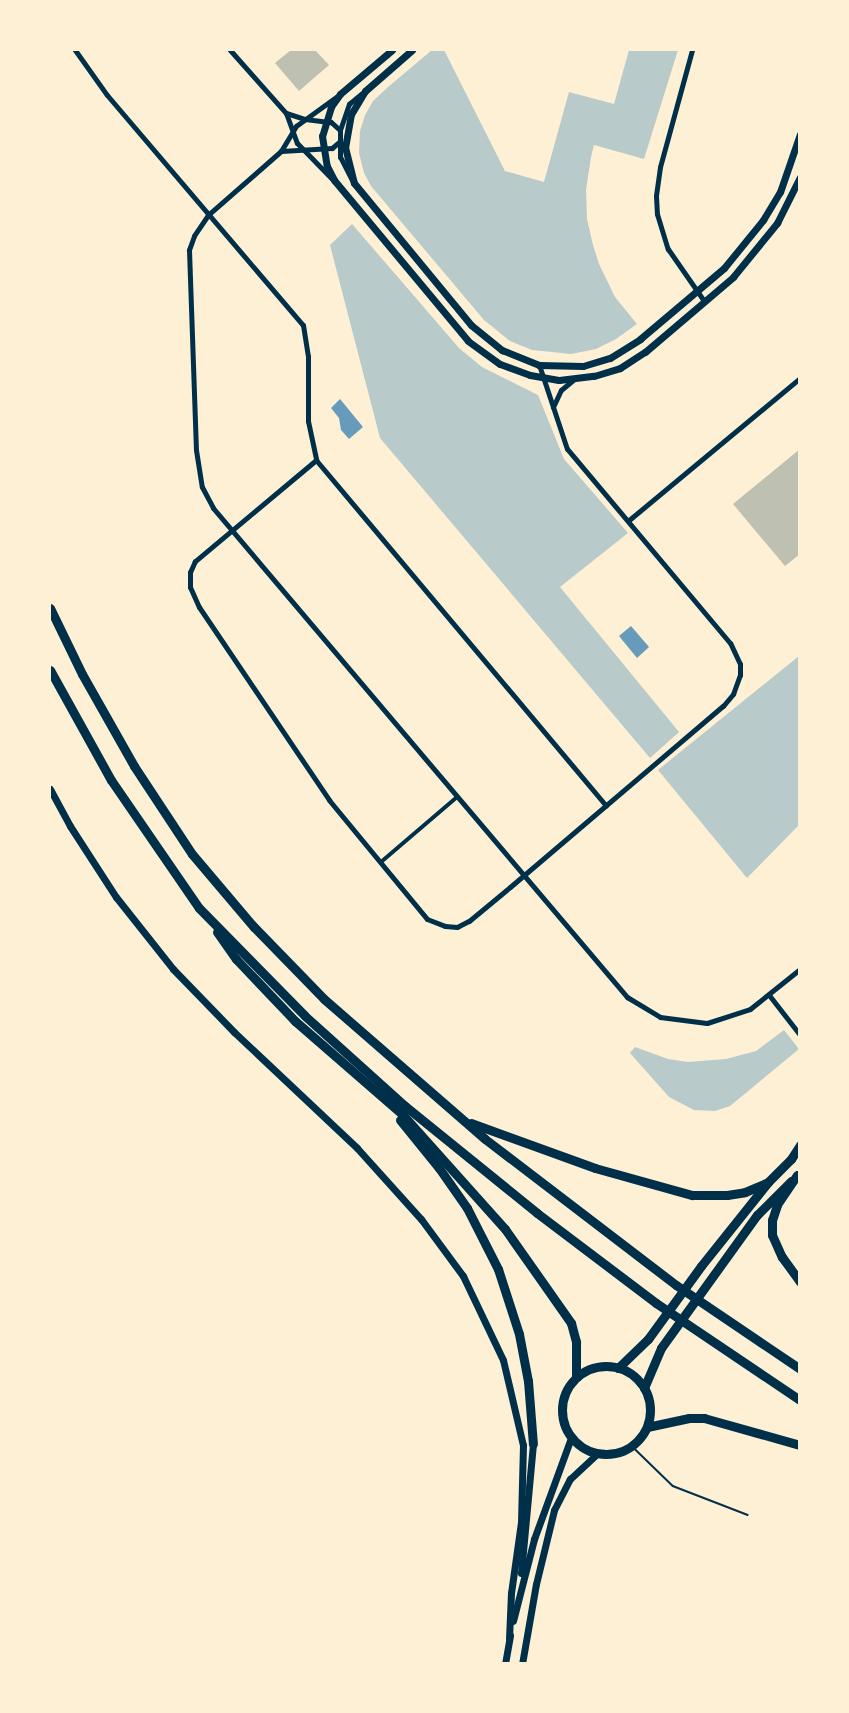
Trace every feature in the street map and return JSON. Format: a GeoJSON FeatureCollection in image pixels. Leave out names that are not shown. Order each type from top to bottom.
{"type":"FeatureCollection","features":[{"type":"Feature","properties":{"kind":"highway"},"geometry":{"type":"LineString","coordinates":[[50,608],[112,730],[192,854],[254,927],[324,999],[537,1180],[676,1285],[800,1369]]}},
{"type":"Feature","properties":{"kind":"highway"},"geometry":{"type":"LineString","coordinates":[[50,670],[111,780],[236,959],[295,1021],[426,1138],[505,1229],[571,1323],[576,1342],[576,1377]]}},
{"type":"Feature","properties":{"kind":"highway"},"geometry":{"type":"LineString","coordinates":[[199,908],[305,1016],[426,1123],[537,1213],[656,1303],[800,1400]]}},
{"type":"Feature","properties":{"kind":"highway"},"geometry":{"type":"LineString","coordinates":[[365,1082],[405,1125],[439,1168],[472,1216],[498,1269],[519,1334],[528,1381],[533,1444]]}},
{"type":"Feature","properties":{"kind":"highway"},"geometry":{"type":"LineString","coordinates":[[466,1121],[595,1168],[692,1195],[727,1195],[745,1192],[768,1182]]}},
{"type":"Feature","properties":{"kind":"highway"},"geometry":{"type":"LineString","coordinates":[[618,1368],[648,1340],[701,1266],[768,1182],[792,1159],[800,1145]]}},
{"type":"Feature","properties":{"kind":"highway"},"geometry":{"type":"LineString","coordinates":[[644,1388],[661,1348],[757,1215],[798,1174]]}},
{"type":"Feature","properties":{"kind":"highway"},"geometry":{"type":"LineString","coordinates":[[798,1174],[780,1200],[772,1220],[772,1235],[782,1257],[800,1282]]}},
{"type":"Feature","properties":{"kind":"highway"},"geometry":{"type":"LineString","coordinates":[[603,1366],[618,1368],[637,1379],[644,1388],[650,1407],[647,1427],[632,1446],[615,1454],[597,1454],[578,1445],[571,1438],[561,1413],[568,1387],[576,1377],[589,1369],[603,1366]]}},
{"type":"Feature","properties":{"kind":"highway"},"geometry":{"type":"LineString","coordinates":[[647,1427],[689,1418],[704,1418],[800,1445]]}},
{"type":"Feature","properties":{"kind":"street"},"geometry":{"type":"LineString","coordinates":[[75,50],[107,95],[303,325],[308,356],[308,421],[316,460],[606,805]]}},
{"type":"Feature","properties":{"kind":"street"},"geometry":{"type":"LineString","coordinates":[[230,50],[286,113],[297,143],[334,180],[468,341],[500,364],[545,379],[573,380],[620,368],[645,352],[733,278],[777,223],[800,177]]}},
{"type":"Feature","properties":{"kind":"street"},"geometry":{"type":"LineString","coordinates":[[392,50],[305,119],[292,132],[281,151],[208,215],[194,236],[188,259],[196,450],[202,488],[213,508],[231,531],[627,997],[660,1017],[694,1023],[725,1019],[750,1009],[800,969]]}},
{"type":"Feature","properties":{"kind":"street"},"geometry":{"type":"LineString","coordinates":[[340,130],[349,104],[411,50]]}},
{"type":"Feature","properties":{"kind":"street"},"geometry":{"type":"LineString","coordinates":[[692,50],[660,167],[656,196],[657,214],[668,249],[704,302]]}},
{"type":"Feature","properties":{"kind":"street"},"geometry":{"type":"LineString","coordinates":[[342,144],[351,114],[365,91]]}},
{"type":"Feature","properties":{"kind":"street"},"geometry":{"type":"LineString","coordinates":[[334,180],[327,166],[323,149],[325,121],[339,94]]}},
{"type":"Feature","properties":{"kind":"street"},"geometry":{"type":"LineString","coordinates":[[286,113],[337,125],[354,183],[471,325],[502,350],[539,365],[583,366],[610,358],[636,342],[696,292],[728,263],[764,220],[780,192],[800,134]]}},
{"type":"Feature","properties":{"kind":"street"},"geometry":{"type":"LineString","coordinates":[[281,151],[332,148],[342,144]]}},
{"type":"Feature","properties":{"kind":"street"},"geometry":{"type":"LineString","coordinates":[[316,460],[195,561],[190,572],[190,587],[199,607],[308,771],[427,919],[445,926],[457,927],[469,921],[723,706],[733,694],[740,675],[740,664],[730,643],[567,449],[539,365]]}},
{"type":"Feature","properties":{"kind":"street"},"geometry":{"type":"LineString","coordinates":[[629,520],[800,378]]}},
{"type":"Feature","properties":{"kind":"street"},"geometry":{"type":"LineString","coordinates":[[553,407],[561,390],[573,380]]}},
{"type":"Feature","properties":{"kind":"street"},"geometry":{"type":"LineString","coordinates":[[50,789],[70,826],[116,897],[173,969],[234,1032],[357,1148],[421,1219],[463,1276],[503,1360],[523,1445],[521,1522],[511,1593],[509,1638]]}},
{"type":"Feature","properties":{"kind":"street"},"geometry":{"type":"LineString","coordinates":[[381,862],[457,797]]}},
{"type":"Feature","properties":{"kind":"street"},"geometry":{"type":"LineString","coordinates":[[769,995],[800,1035]]}},
{"type":"Feature","properties":{"kind":"street"},"geometry":{"type":"LineString","coordinates":[[505,1664],[517,1602],[539,1523],[571,1438]]}},
{"type":"Feature","properties":{"kind":"street"},"geometry":{"type":"LineString","coordinates":[[517,1602],[528,1519],[533,1444]]}},
{"type":"Feature","properties":{"kind":"street"},"geometry":{"type":"LineString","coordinates":[[522,1664],[536,1584],[554,1510],[570,1479],[597,1454]]}},
{"type":"Feature","properties":{"kind":"path"},"geometry":{"type":"LineString","coordinates":[[632,1446],[673,1486],[748,1515]]}},
{"type":"Feature","properties":{"kind":"shaded area"},"geometry":{"type":"Polygon","coordinates":[[[432,50],[444,50],[505,171],[544,182],[569,92],[614,104],[629,50],[678,50],[644,159],[594,145],[591,157],[586,190],[587,219],[593,245],[599,264],[615,297],[637,324],[616,339],[596,349],[571,354],[532,350],[510,341],[484,320],[371,186],[364,173],[359,153],[360,131],[365,115],[373,101],[432,50]]]}},
{"type":"Feature","properties":{"kind":"shaded area"},"geometry":{"type":"Polygon","coordinates":[[[352,224],[459,348],[482,367],[538,395],[564,459],[628,533],[560,587],[679,732],[650,758],[380,438],[330,245],[352,224]]]}},
{"type":"Feature","properties":{"kind":"shaded area"},"geometry":{"type":"Polygon","coordinates":[[[799,656],[799,825],[747,878],[658,770],[799,656]]]}},
{"type":"Feature","properties":{"kind":"shaded area"},"geometry":{"type":"Polygon","coordinates":[[[784,1030],[799,1049],[730,1106],[715,1111],[694,1110],[669,1097],[630,1053],[635,1047],[668,1059],[688,1062],[726,1059],[756,1051],[784,1030]]]}},
{"type":"Feature","properties":{"kind":"water"},"geometry":{"type":"Polygon","coordinates":[[[340,399],[363,427],[349,439],[341,430],[339,418],[331,408],[340,399]]]}},
{"type":"Feature","properties":{"kind":"water"},"geometry":{"type":"Polygon","coordinates":[[[631,626],[649,647],[637,658],[619,636],[631,626]]]}},
{"type":"Feature","properties":{"kind":"building"},"geometry":{"type":"Polygon","coordinates":[[[291,50],[315,50],[329,65],[299,91],[275,63],[291,50]]]}},
{"type":"Feature","properties":{"kind":"building"},"geometry":{"type":"Polygon","coordinates":[[[800,449],[800,554],[785,566],[733,504],[800,449]]]}}]}
